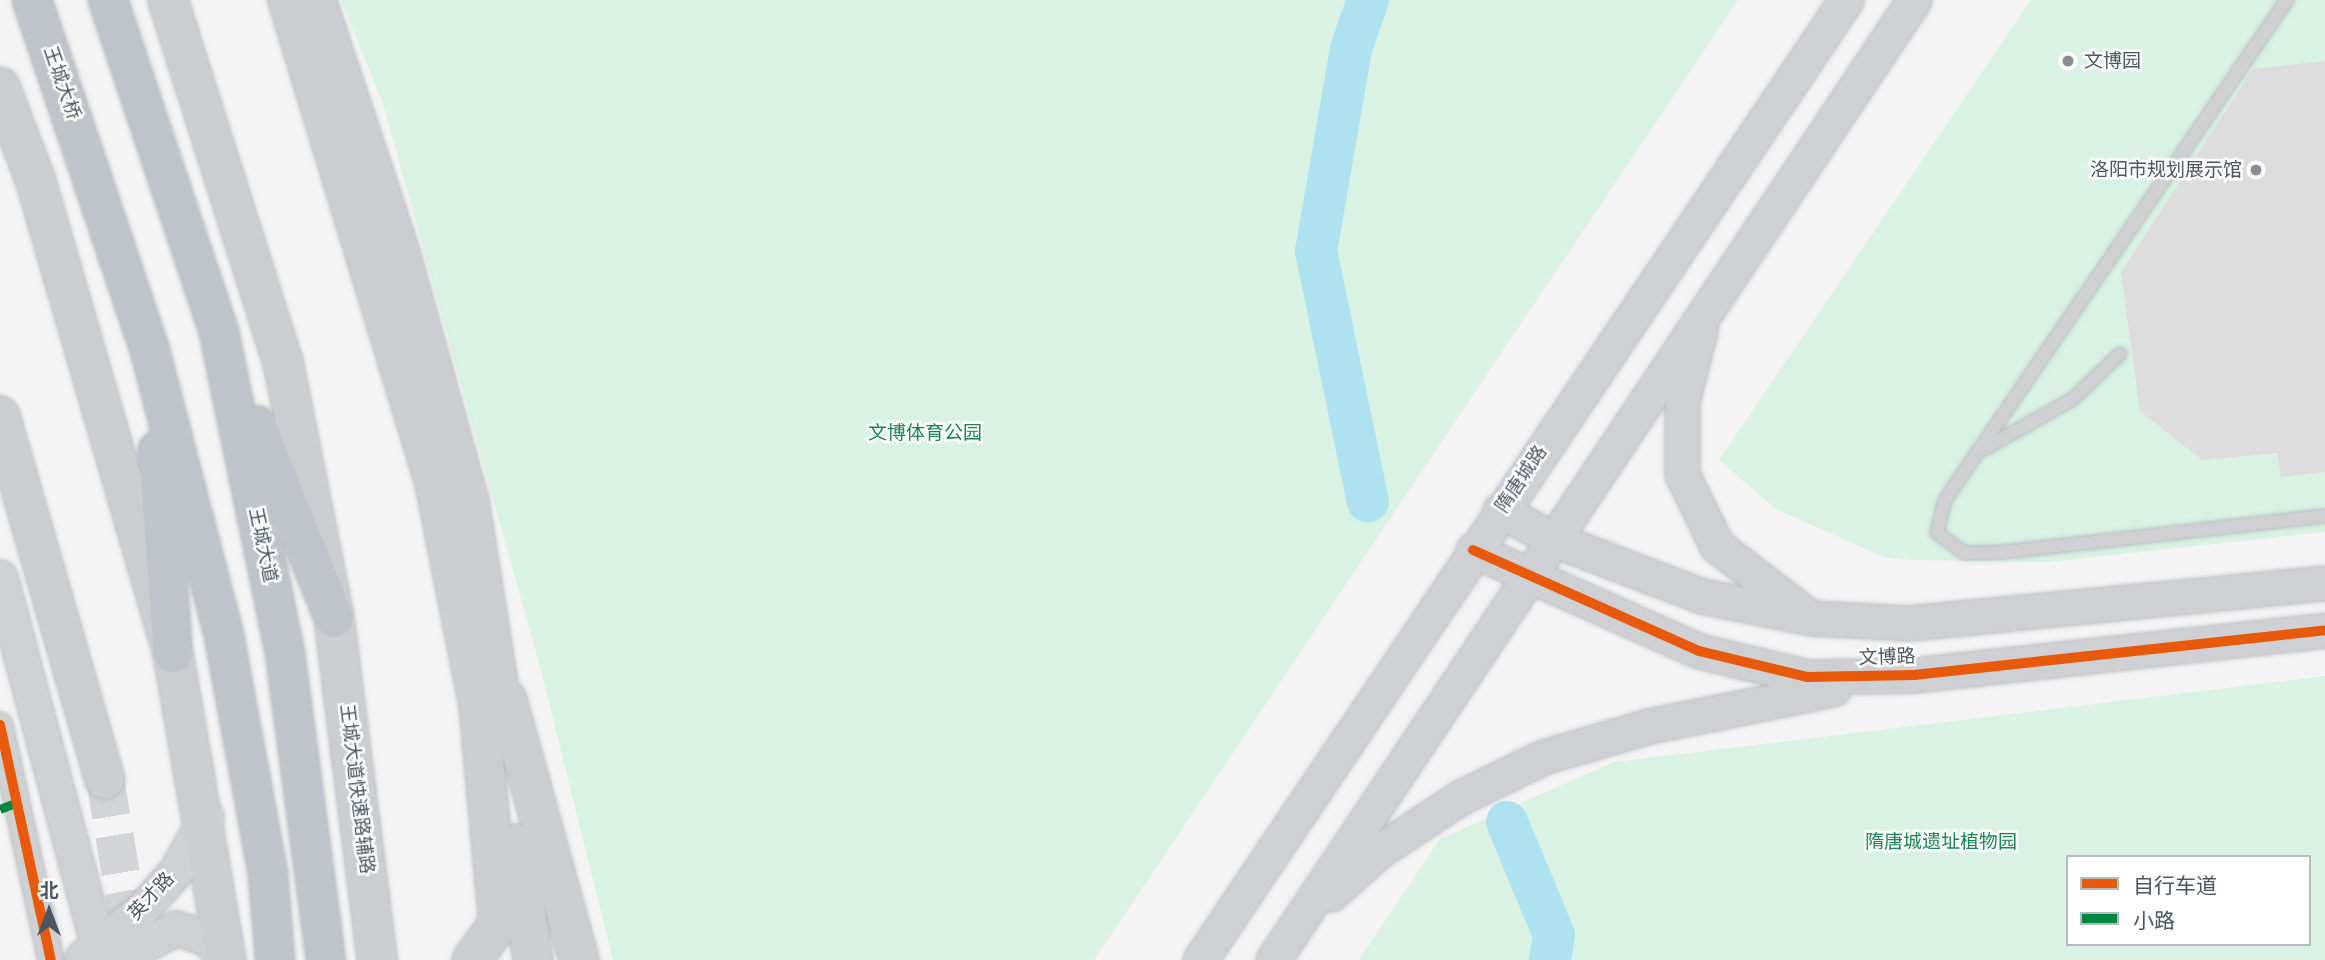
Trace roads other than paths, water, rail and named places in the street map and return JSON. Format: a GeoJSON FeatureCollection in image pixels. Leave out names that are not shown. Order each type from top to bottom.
{"type":"FeatureCollection","features":[{"type":"Feature","properties":{"kind":"highway","name":"王城大桥"},"geometry":{"type":"LineString","coordinates":[[32,0],[91,166],[150,351]]}},
{"type":"Feature","properties":{"kind":"highway","name":"王城大道"},"geometry":{"type":"LineString","coordinates":[[108,0],[158,139],[219,332],[285,653],[326,960]]}},
{"type":"Feature","properties":{"kind":"highway"},"geometry":{"type":"LineString","coordinates":[[219,332],[334,618]]}},
{"type":"Feature","properties":{"kind":"highway"},"geometry":{"type":"LineString","coordinates":[[150,351],[173,653]]}},
{"type":"Feature","properties":{"kind":"highway"},"geometry":{"type":"LineString","coordinates":[[150,351],[224,636],[268,874],[275,960]]}},
{"type":"Feature","properties":{"kind":"main road"},"geometry":{"type":"LineString","coordinates":[[168,0],[211,124],[283,362],[334,618]]}},
{"type":"Feature","properties":{"kind":"main road"},"geometry":{"type":"LineString","coordinates":[[288,0],[435,483],[479,705],[499,923],[472,960]]}},
{"type":"Feature","properties":{"kind":"main road"},"geometry":{"type":"LineString","coordinates":[[316,0],[400,253],[469,501],[501,677],[533,960]]}},
{"type":"Feature","properties":{"kind":"main road","name":"隋唐城路"},"geometry":{"type":"LineString","coordinates":[[1200,960],[1473,550],[1846,0]]}},
{"type":"Feature","properties":{"kind":"main road"},"geometry":{"type":"LineString","coordinates":[[1273,960],[1550,538],[1914,0]]}},
{"type":"Feature","properties":{"kind":"main road"},"geometry":{"type":"LineString","coordinates":[[0,87],[36,182],[173,653],[206,817],[226,960]]}},
{"type":"Feature","properties":{"kind":"main road"},"geometry":{"type":"LineString","coordinates":[[1705,309],[1682,401],[1682,474],[1717,546],[1811,618]]}},
{"type":"Feature","properties":{"kind":"main road"},"geometry":{"type":"LineString","coordinates":[[0,416],[104,779]]}},
{"type":"Feature","properties":{"kind":"main road","name":"文博路"},"geometry":{"type":"LineString","coordinates":[[1500,510],[1550,538],[1702,596],[1811,618],[1909,623],[2325,583]]}},
{"type":"Feature","properties":{"kind":"main road","name":"文博路"},"geometry":{"type":"LineString","coordinates":[[1473,550],[1524,578],[1699,651],[1807,677],[1914,675],[2325,630]]}},
{"type":"Feature","properties":{"kind":"main road"},"geometry":{"type":"LineString","coordinates":[[0,577],[98,956],[176,928],[206,938],[226,960]]}},
{"type":"Feature","properties":{"kind":"main road","name":"王城大道快速路辅路"},"geometry":{"type":"LineString","coordinates":[[334,618],[384,958]]}},
{"type":"Feature","properties":{"kind":"main road"},"geometry":{"type":"LineString","coordinates":[[1298,923],[1379,851],[1461,797],[1543,757],[1663,723],[1914,675]]}},
{"type":"Feature","properties":{"kind":"main road"},"geometry":{"type":"LineString","coordinates":[[501,677],[579,960]]}},
{"type":"Feature","properties":{"kind":"main road","name":"英才路"},"geometry":{"type":"LineString","coordinates":[[98,956],[176,871],[206,817]]}},
{"type":"Feature","properties":{"kind":"street"},"geometry":{"type":"LineString","coordinates":[[0,725],[8,806],[51,960]]}},
{"type":"Feature","properties":{"kind":"lane"},"geometry":{"type":"LineString","coordinates":[[2287,0],[1978,453],[1937,519],[1946,544],[1965,553],[2325,516]]}},
{"type":"Feature","properties":{"kind":"lane"},"geometry":{"type":"LineString","coordinates":[[1978,453],[2074,399],[2120,354]]}},
{"type":"Feature","properties":{"kind":"waterway"},"geometry":{"type":"LineString","coordinates":[[1368,0],[1351,49],[1316,251],[1368,502]]}},
{"type":"Feature","properties":{"kind":"waterway"},"geometry":{"type":"LineString","coordinates":[[1507,822],[1554,935],[1550,960]]}},
{"type":"Feature","properties":{"kind":"tunnel"},"geometry":{"type":"LineString","coordinates":[[105,779],[134,953]]}},
{"type":"Feature","properties":{"kind":"place","name":"文博园"},"geometry":{"type":"Point","coordinates":[2068,61]}},
{"type":"Feature","properties":{"kind":"place","name":"洛阳市规划展示馆"},"geometry":{"type":"Point","coordinates":[2256,170]}},
{"type":"Feature","properties":{"kind":"park label","name":"文博体育公园"},"geometry":{"type":"Point","coordinates":[925,433]}},
{"type":"Feature","properties":{"kind":"park label","name":"隋唐城遗址植物园"},"geometry":{"type":"Point","coordinates":[1941,842]}}]}
